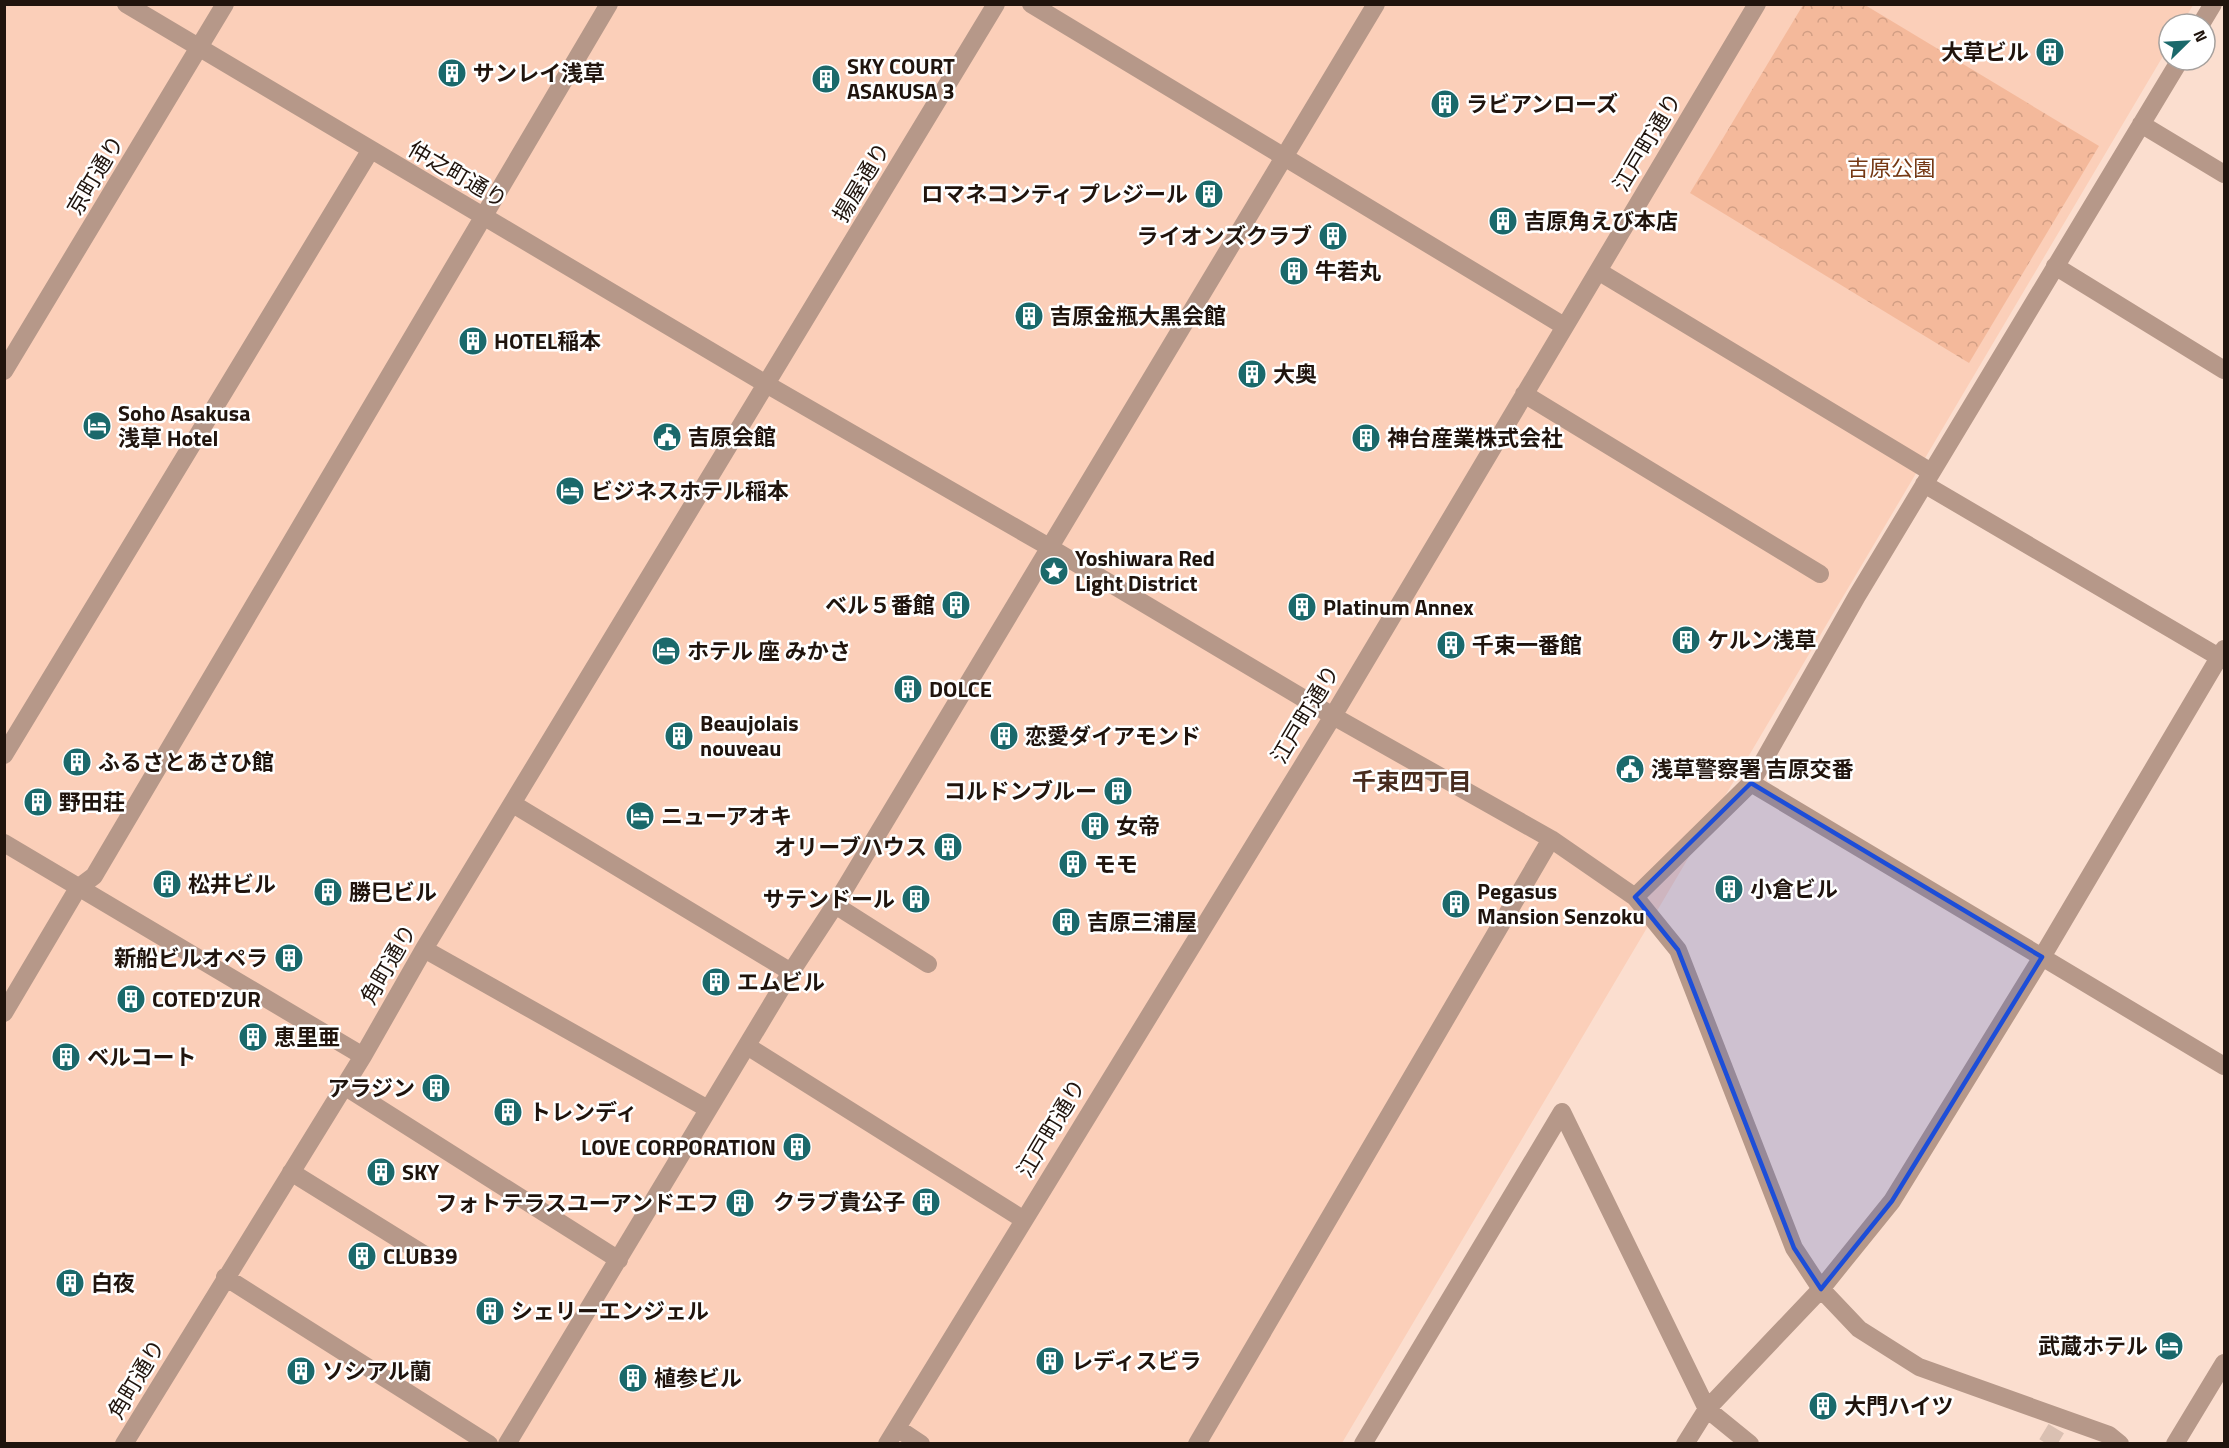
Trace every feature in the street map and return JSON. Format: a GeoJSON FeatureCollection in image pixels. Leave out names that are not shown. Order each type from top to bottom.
{"type":"FeatureCollection","features":[{"type":"Feature","properties":{"kind":"street","name":"仲之町通り"},"geometry":{"type":"LineString","coordinates":[[126,4],[370,151],[766,384],[1049,547],[1333,716],[1551,839],[1635,897],[1678,950],[1794,1248],[1821,1289],[1859,1329],[1919,1366],[2109,1435],[2120,1443]]}},
{"type":"Feature","properties":{"kind":"street","name":"京町通り"},"geometry":{"type":"LineString","coordinates":[[4,370],[225,4]]}},
{"type":"Feature","properties":{"kind":"street"},"geometry":{"type":"LineString","coordinates":[[4,1013],[78,888],[94,876],[609,4]]}},
{"type":"Feature","properties":{"kind":"street"},"geometry":{"type":"LineString","coordinates":[[1031,4],[1564,326]]}},
{"type":"Feature","properties":{"kind":"street"},"geometry":{"type":"LineString","coordinates":[[507,1443],[791,972],[835,905],[1376,4]]}},
{"type":"Feature","properties":{"kind":"street","name":"江戸町通り"},"geometry":{"type":"LineString","coordinates":[[892,1436],[1333,716],[1757,4]]}},
{"type":"Feature","properties":{"kind":"street","name":"揚屋通り"},"geometry":{"type":"LineString","coordinates":[[766,384],[992,6]]}},
{"type":"Feature","properties":{"kind":"street"},"geometry":{"type":"LineString","coordinates":[[1635,897],[1751,783],[1857,596],[2173,72]]}},
{"type":"Feature","properties":{"kind":"street"},"geometry":{"type":"LineString","coordinates":[[2141,124],[2224,174]]}},
{"type":"Feature","properties":{"kind":"street"},"geometry":{"type":"LineString","coordinates":[[4,755],[370,151]]}},
{"type":"Feature","properties":{"kind":"street"},"geometry":{"type":"LineString","coordinates":[[2055,266],[2224,370]]}},
{"type":"Feature","properties":{"kind":"street"},"geometry":{"type":"LineString","coordinates":[[1598,271],[1927,478],[2223,655],[1892,1202],[1821,1289],[1707,1409],[1685,1443]]}},
{"type":"Feature","properties":{"kind":"street","name":"角町通り"},"geometry":{"type":"LineString","coordinates":[[124,1443],[363,1056],[424,949],[766,384]]}},
{"type":"Feature","properties":{"kind":"street"},"geometry":{"type":"LineString","coordinates":[[1524,394],[1820,574]]}},
{"type":"Feature","properties":{"kind":"street"},"geometry":{"type":"LineString","coordinates":[[1751,783],[2224,1066]]}},
{"type":"Feature","properties":{"kind":"street"},"geometry":{"type":"LineString","coordinates":[[513,804],[791,972]]}},
{"type":"Feature","properties":{"kind":"street"},"geometry":{"type":"LineString","coordinates":[[1197,1443],[1551,839]]}},
{"type":"Feature","properties":{"kind":"street"},"geometry":{"type":"LineString","coordinates":[[4,843],[363,1056]]}},
{"type":"Feature","properties":{"kind":"street"},"geometry":{"type":"LineString","coordinates":[[835,905],[928,964]]}},
{"type":"Feature","properties":{"kind":"street"},"geometry":{"type":"LineString","coordinates":[[424,949],[708,1109]]}},
{"type":"Feature","properties":{"kind":"street"},"geometry":{"type":"LineString","coordinates":[[747,1046],[1024,1220]]}},
{"type":"Feature","properties":{"kind":"street"},"geometry":{"type":"LineString","coordinates":[[344,1086],[619,1260]]}},
{"type":"Feature","properties":{"kind":"street"},"geometry":{"type":"LineString","coordinates":[[1363,1443],[1562,1112],[1707,1409],[1750,1443]]}},
{"type":"Feature","properties":{"kind":"street"},"geometry":{"type":"LineString","coordinates":[[291,1172],[428,1257]]}},
{"type":"Feature","properties":{"kind":"street"},"geometry":{"type":"LineString","coordinates":[[225,1277],[489,1443]]}},
{"type":"Feature","properties":{"kind":"street"},"geometry":{"type":"LineString","coordinates":[[2175,1443],[2224,1363]]}},
{"type":"Feature","properties":{"kind":"street"},"geometry":{"type":"LineString","coordinates":[[892,1436],[921,1443]]}},
{"type":"Feature","properties":{"kind":"highlighted area"},"geometry":{"type":"Polygon","coordinates":[[[1751,783],[2042,957],[1892,1201],[1821,1289],[1794,1248],[1678,950],[1635,897],[1751,783]]]}},
{"type":"Feature","properties":{"kind":"shaded area"},"geometry":{"type":"Polygon","coordinates":[[[5,5],[2193,5],[2189,12],[2157,12],[2157,66],[1342,1443],[5,1444],[5,5]]]}},
{"type":"Feature","properties":{"kind":"green space","name":"吉原公園"},"geometry":{"type":"Polygon","coordinates":[[[1803,5],[1865,5],[2099,146],[1969,363],[1690,193],[1803,5]]]}},
{"type":"Feature","properties":{"kind":"tunnel"},"geometry":{"type":"LineString","coordinates":[[2047,1444],[2062,1419]]}},
{"type":"Feature","properties":{"kind":"place","name":"大草ビル"},"geometry":{"type":"Point","coordinates":[2050,52]}},
{"type":"Feature","properties":{"kind":"place","name":"サンレイ浅草"},"geometry":{"type":"Point","coordinates":[452,73]}},
{"type":"Feature","properties":{"kind":"place","name":"SKY COURT ASAKUSA 3"},"geometry":{"type":"Point","coordinates":[826,79]}},
{"type":"Feature","properties":{"kind":"place","name":"ラビアンローズ"},"geometry":{"type":"Point","coordinates":[1445,104]}},
{"type":"Feature","properties":{"kind":"place","name":"ロマネコンティ プレジール"},"geometry":{"type":"Point","coordinates":[1209,194]}},
{"type":"Feature","properties":{"kind":"place","name":"吉原角えび本店"},"geometry":{"type":"Point","coordinates":[1503,221]}},
{"type":"Feature","properties":{"kind":"place","name":"ライオンズクラブ"},"geometry":{"type":"Point","coordinates":[1333,236]}},
{"type":"Feature","properties":{"kind":"place","name":"牛若丸"},"geometry":{"type":"Point","coordinates":[1294,271]}},
{"type":"Feature","properties":{"kind":"place","name":"吉原金瓶大黒会館"},"geometry":{"type":"Point","coordinates":[1029,316]}},
{"type":"Feature","properties":{"kind":"place","name":"HOTEL稲本"},"geometry":{"type":"Point","coordinates":[473,341]}},
{"type":"Feature","properties":{"kind":"place","name":"大奥"},"geometry":{"type":"Point","coordinates":[1252,374]}},
{"type":"Feature","properties":{"kind":"place","name":"Soho Asakusa 浅草 Hotel"},"geometry":{"type":"Point","coordinates":[97,426]}},
{"type":"Feature","properties":{"kind":"place","name":"吉原会館"},"geometry":{"type":"Point","coordinates":[667,437]}},
{"type":"Feature","properties":{"kind":"place","name":"神台産業株式会社"},"geometry":{"type":"Point","coordinates":[1366,438]}},
{"type":"Feature","properties":{"kind":"place","name":"ビジネスホテル稲本"},"geometry":{"type":"Point","coordinates":[570,491]}},
{"type":"Feature","properties":{"kind":"place","name":"Yoshiwara Red Light District"},"geometry":{"type":"Point","coordinates":[1054,571]}},
{"type":"Feature","properties":{"kind":"place","name":"ベル５番館"},"geometry":{"type":"Point","coordinates":[956,605]}},
{"type":"Feature","properties":{"kind":"place","name":"Platinum Annex"},"geometry":{"type":"Point","coordinates":[1302,607]}},
{"type":"Feature","properties":{"kind":"place","name":"ケルン浅草"},"geometry":{"type":"Point","coordinates":[1686,640]}},
{"type":"Feature","properties":{"kind":"place","name":"千束一番館"},"geometry":{"type":"Point","coordinates":[1451,645]}},
{"type":"Feature","properties":{"kind":"place","name":"ホテル 座 みかさ"},"geometry":{"type":"Point","coordinates":[666,651]}},
{"type":"Feature","properties":{"kind":"place","name":"DOLCE"},"geometry":{"type":"Point","coordinates":[908,689]}},
{"type":"Feature","properties":{"kind":"place","name":"Beaujolais nouveau"},"geometry":{"type":"Point","coordinates":[679,736]}},
{"type":"Feature","properties":{"kind":"place","name":"恋愛ダイアモンド"},"geometry":{"type":"Point","coordinates":[1004,736]}},
{"type":"Feature","properties":{"kind":"place","name":"ふるさとあさひ館"},"geometry":{"type":"Point","coordinates":[77,762]}},
{"type":"Feature","properties":{"kind":"place","name":"浅草警察署 吉原交番"},"geometry":{"type":"Point","coordinates":[1630,769]}},
{"type":"Feature","properties":{"kind":"place","name":"コルドンブルー"},"geometry":{"type":"Point","coordinates":[1118,791]}},
{"type":"Feature","properties":{"kind":"place","name":"野田荘"},"geometry":{"type":"Point","coordinates":[38,802]}},
{"type":"Feature","properties":{"kind":"place","name":"ニューアオキ"},"geometry":{"type":"Point","coordinates":[640,816]}},
{"type":"Feature","properties":{"kind":"place","name":"女帝"},"geometry":{"type":"Point","coordinates":[1095,826]}},
{"type":"Feature","properties":{"kind":"place","name":"オリーブハウス"},"geometry":{"type":"Point","coordinates":[948,847]}},
{"type":"Feature","properties":{"kind":"place","name":"モモ"},"geometry":{"type":"Point","coordinates":[1073,864]}},
{"type":"Feature","properties":{"kind":"place","name":"松井ビル"},"geometry":{"type":"Point","coordinates":[167,884]}},
{"type":"Feature","properties":{"kind":"place","name":"小倉ビル"},"geometry":{"type":"Point","coordinates":[1729,889]}},
{"type":"Feature","properties":{"kind":"place","name":"勝巳ビル"},"geometry":{"type":"Point","coordinates":[328,892]}},
{"type":"Feature","properties":{"kind":"place","name":"サテンドール"},"geometry":{"type":"Point","coordinates":[916,899]}},
{"type":"Feature","properties":{"kind":"place","name":"Pegasus Mansion Senzoku"},"geometry":{"type":"Point","coordinates":[1456,904]}},
{"type":"Feature","properties":{"kind":"place","name":"吉原三浦屋"},"geometry":{"type":"Point","coordinates":[1066,922]}},
{"type":"Feature","properties":{"kind":"place","name":"新船ビルオペラ"},"geometry":{"type":"Point","coordinates":[289,958]}},
{"type":"Feature","properties":{"kind":"place","name":"エムビル"},"geometry":{"type":"Point","coordinates":[716,982]}},
{"type":"Feature","properties":{"kind":"place","name":"COTED'ZUR"},"geometry":{"type":"Point","coordinates":[131,999]}},
{"type":"Feature","properties":{"kind":"place","name":"恵里亜"},"geometry":{"type":"Point","coordinates":[253,1037]}},
{"type":"Feature","properties":{"kind":"place","name":"ベルコート"},"geometry":{"type":"Point","coordinates":[66,1057]}},
{"type":"Feature","properties":{"kind":"place","name":"アラジン"},"geometry":{"type":"Point","coordinates":[436,1088]}},
{"type":"Feature","properties":{"kind":"place","name":"トレンディ"},"geometry":{"type":"Point","coordinates":[508,1112]}},
{"type":"Feature","properties":{"kind":"place","name":"LOVE CORPORATION"},"geometry":{"type":"Point","coordinates":[797,1147]}},
{"type":"Feature","properties":{"kind":"place","name":"SKY"},"geometry":{"type":"Point","coordinates":[381,1172]}},
{"type":"Feature","properties":{"kind":"place","name":"クラブ貴公子"},"geometry":{"type":"Point","coordinates":[926,1202]}},
{"type":"Feature","properties":{"kind":"place","name":"フォトテラスユーアンドエフ"},"geometry":{"type":"Point","coordinates":[740,1203]}},
{"type":"Feature","properties":{"kind":"place","name":"CLUB39"},"geometry":{"type":"Point","coordinates":[362,1256]}},
{"type":"Feature","properties":{"kind":"place","name":"白夜"},"geometry":{"type":"Point","coordinates":[70,1283]}},
{"type":"Feature","properties":{"kind":"place","name":"シェリーエンジェル"},"geometry":{"type":"Point","coordinates":[490,1311]}},
{"type":"Feature","properties":{"kind":"place","name":"武蔵ホテル"},"geometry":{"type":"Point","coordinates":[2169,1346]}},
{"type":"Feature","properties":{"kind":"place","name":"レディスビラ"},"geometry":{"type":"Point","coordinates":[1050,1361]}},
{"type":"Feature","properties":{"kind":"place","name":"ソシアル蘭"},"geometry":{"type":"Point","coordinates":[301,1371]}},
{"type":"Feature","properties":{"kind":"place","name":"植参ビル"},"geometry":{"type":"Point","coordinates":[633,1378]}},
{"type":"Feature","properties":{"kind":"place","name":"大門ハイツ"},"geometry":{"type":"Point","coordinates":[1823,1406]}},
{"type":"Feature","properties":{"kind":"district","name":"千束四丁目"},"geometry":{"type":"Point","coordinates":[1412,781]}}]}
